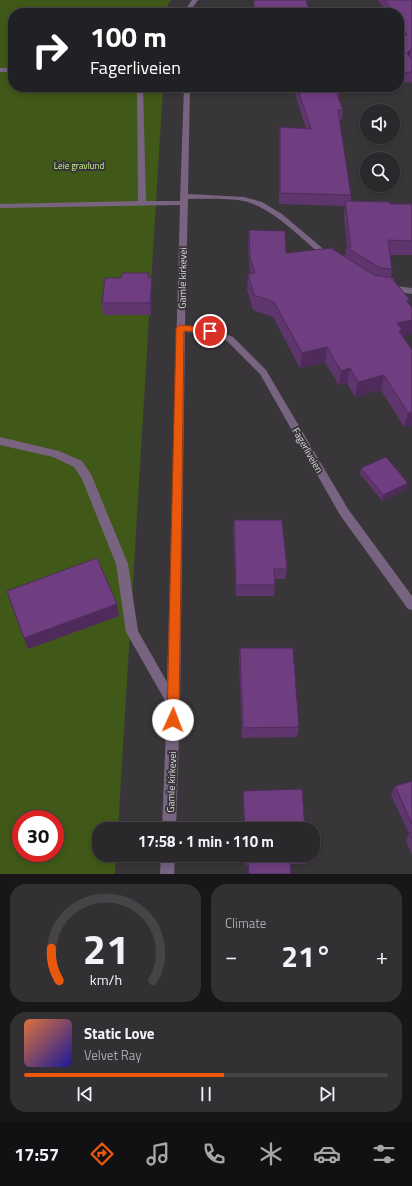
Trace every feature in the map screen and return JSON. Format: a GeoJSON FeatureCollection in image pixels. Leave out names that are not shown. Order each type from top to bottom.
{"type":"FeatureCollection","features":[{"type":"Feature","properties":{"kind":"street"},"geometry":{"type":"LineString","coordinates":[[140,92],[142,204]]}},
{"type":"Feature","properties":{"kind":"street","name":"Gamle kirkevei"},"geometry":{"type":"LineString","coordinates":[[169,822],[174,705],[183,199],[188,92]]}},
{"type":"Feature","properties":{"kind":"street"},"geometry":{"type":"LineString","coordinates":[[0,206],[142,204],[183,199],[244,199],[259,204],[279,216],[337,262]]}},
{"type":"Feature","properties":{"kind":"street"},"geometry":{"type":"LineString","coordinates":[[375,287],[411,291]]}},
{"type":"Feature","properties":{"kind":"street","name":"Fagerliveien"},"geometry":{"type":"LineString","coordinates":[[180,328],[210,331],[230,339],[263,372],[344,512],[412,605]]}},
{"type":"Feature","properties":{"kind":"street"},"geometry":{"type":"LineString","coordinates":[[0,441],[55,454],[78,464],[87,478],[122,564],[132,632],[174,705]]}},
{"type":"Feature","properties":{"kind":"street"},"geometry":{"type":"LineString","coordinates":[[168,862],[168,874]]}},
{"type":"Feature","properties":{"kind":"green space","name":"Leie gravlund"},"geometry":{"type":"Polygon","coordinates":[[[0,0],[171,0],[168,4],[168,8],[8,8],[8,92],[163,92],[118,822],[92,822],[92,862],[116,862],[115,874],[0,874],[0,0]]]}},
{"type":"Feature","properties":{"kind":"building"},"geometry":{"type":"Polygon","coordinates":[[[254,0],[306,0],[308,8],[254,8],[254,0]]]}},
{"type":"Feature","properties":{"kind":"building"},"geometry":{"type":"Polygon","coordinates":[[[385,0],[412,0],[412,50],[411,49],[407,53],[412,59],[412,72],[404,73],[404,35],[407,35],[404,30],[404,8],[390,8],[385,0]]]}},
{"type":"Feature","properties":{"kind":"building"},"geometry":{"type":"Polygon","coordinates":[[[299,92],[339,92],[340,94],[337,94],[343,110],[338,110],[351,195],[280,193],[280,127],[311,129],[299,92]]]}},
{"type":"Feature","properties":{"kind":"building"},"geometry":{"type":"Polygon","coordinates":[[[345,201],[412,204],[412,241],[388,240],[392,269],[380,268],[346,247],[351,247],[345,201]]]}},
{"type":"Feature","properties":{"kind":"building"},"geometry":{"type":"Polygon","coordinates":[[[249,230],[285,231],[286,253],[331,248],[374,275],[394,278],[394,281],[410,300],[407,301],[412,308],[412,320],[397,323],[402,330],[399,331],[412,350],[412,412],[408,413],[384,375],[358,382],[350,368],[341,371],[327,347],[302,353],[274,302],[254,295],[248,274],[255,273],[250,258],[249,230]]]}},
{"type":"Feature","properties":{"kind":"building"},"geometry":{"type":"Polygon","coordinates":[[[122,273],[149,273],[148,278],[152,278],[150,303],[102,303],[105,278],[121,278],[122,273]]]}},
{"type":"Feature","properties":{"kind":"building"},"geometry":{"type":"Polygon","coordinates":[[[386,457],[408,483],[383,495],[361,468],[386,457]]]}},
{"type":"Feature","properties":{"kind":"building"},"geometry":{"type":"Polygon","coordinates":[[[234,520],[282,520],[287,569],[274,569],[275,585],[236,585],[234,520]]]}},
{"type":"Feature","properties":{"kind":"building"},"geometry":{"type":"Polygon","coordinates":[[[97,558],[117,604],[24,638],[7,591],[97,558]]]}},
{"type":"Feature","properties":{"kind":"building"},"geometry":{"type":"Polygon","coordinates":[[[240,648],[293,648],[299,727],[243,728],[240,648]]]}},
{"type":"Feature","properties":{"kind":"building"},"geometry":{"type":"Polygon","coordinates":[[[412,781],[412,824],[395,786],[412,781]]]}},
{"type":"Feature","properties":{"kind":"building"},"geometry":{"type":"Polygon","coordinates":[[[302,789],[304,822],[245,822],[243,791],[302,789]]]}},
{"type":"Feature","properties":{"kind":"building"},"geometry":{"type":"Polygon","coordinates":[[[248,862],[290,862],[291,874],[249,874],[248,862]]]}},
{"type":"Feature","properties":{"kind":"route"},"geometry":{"type":"LineString","coordinates":[[173,720],[180,328],[210,331]]}}]}
